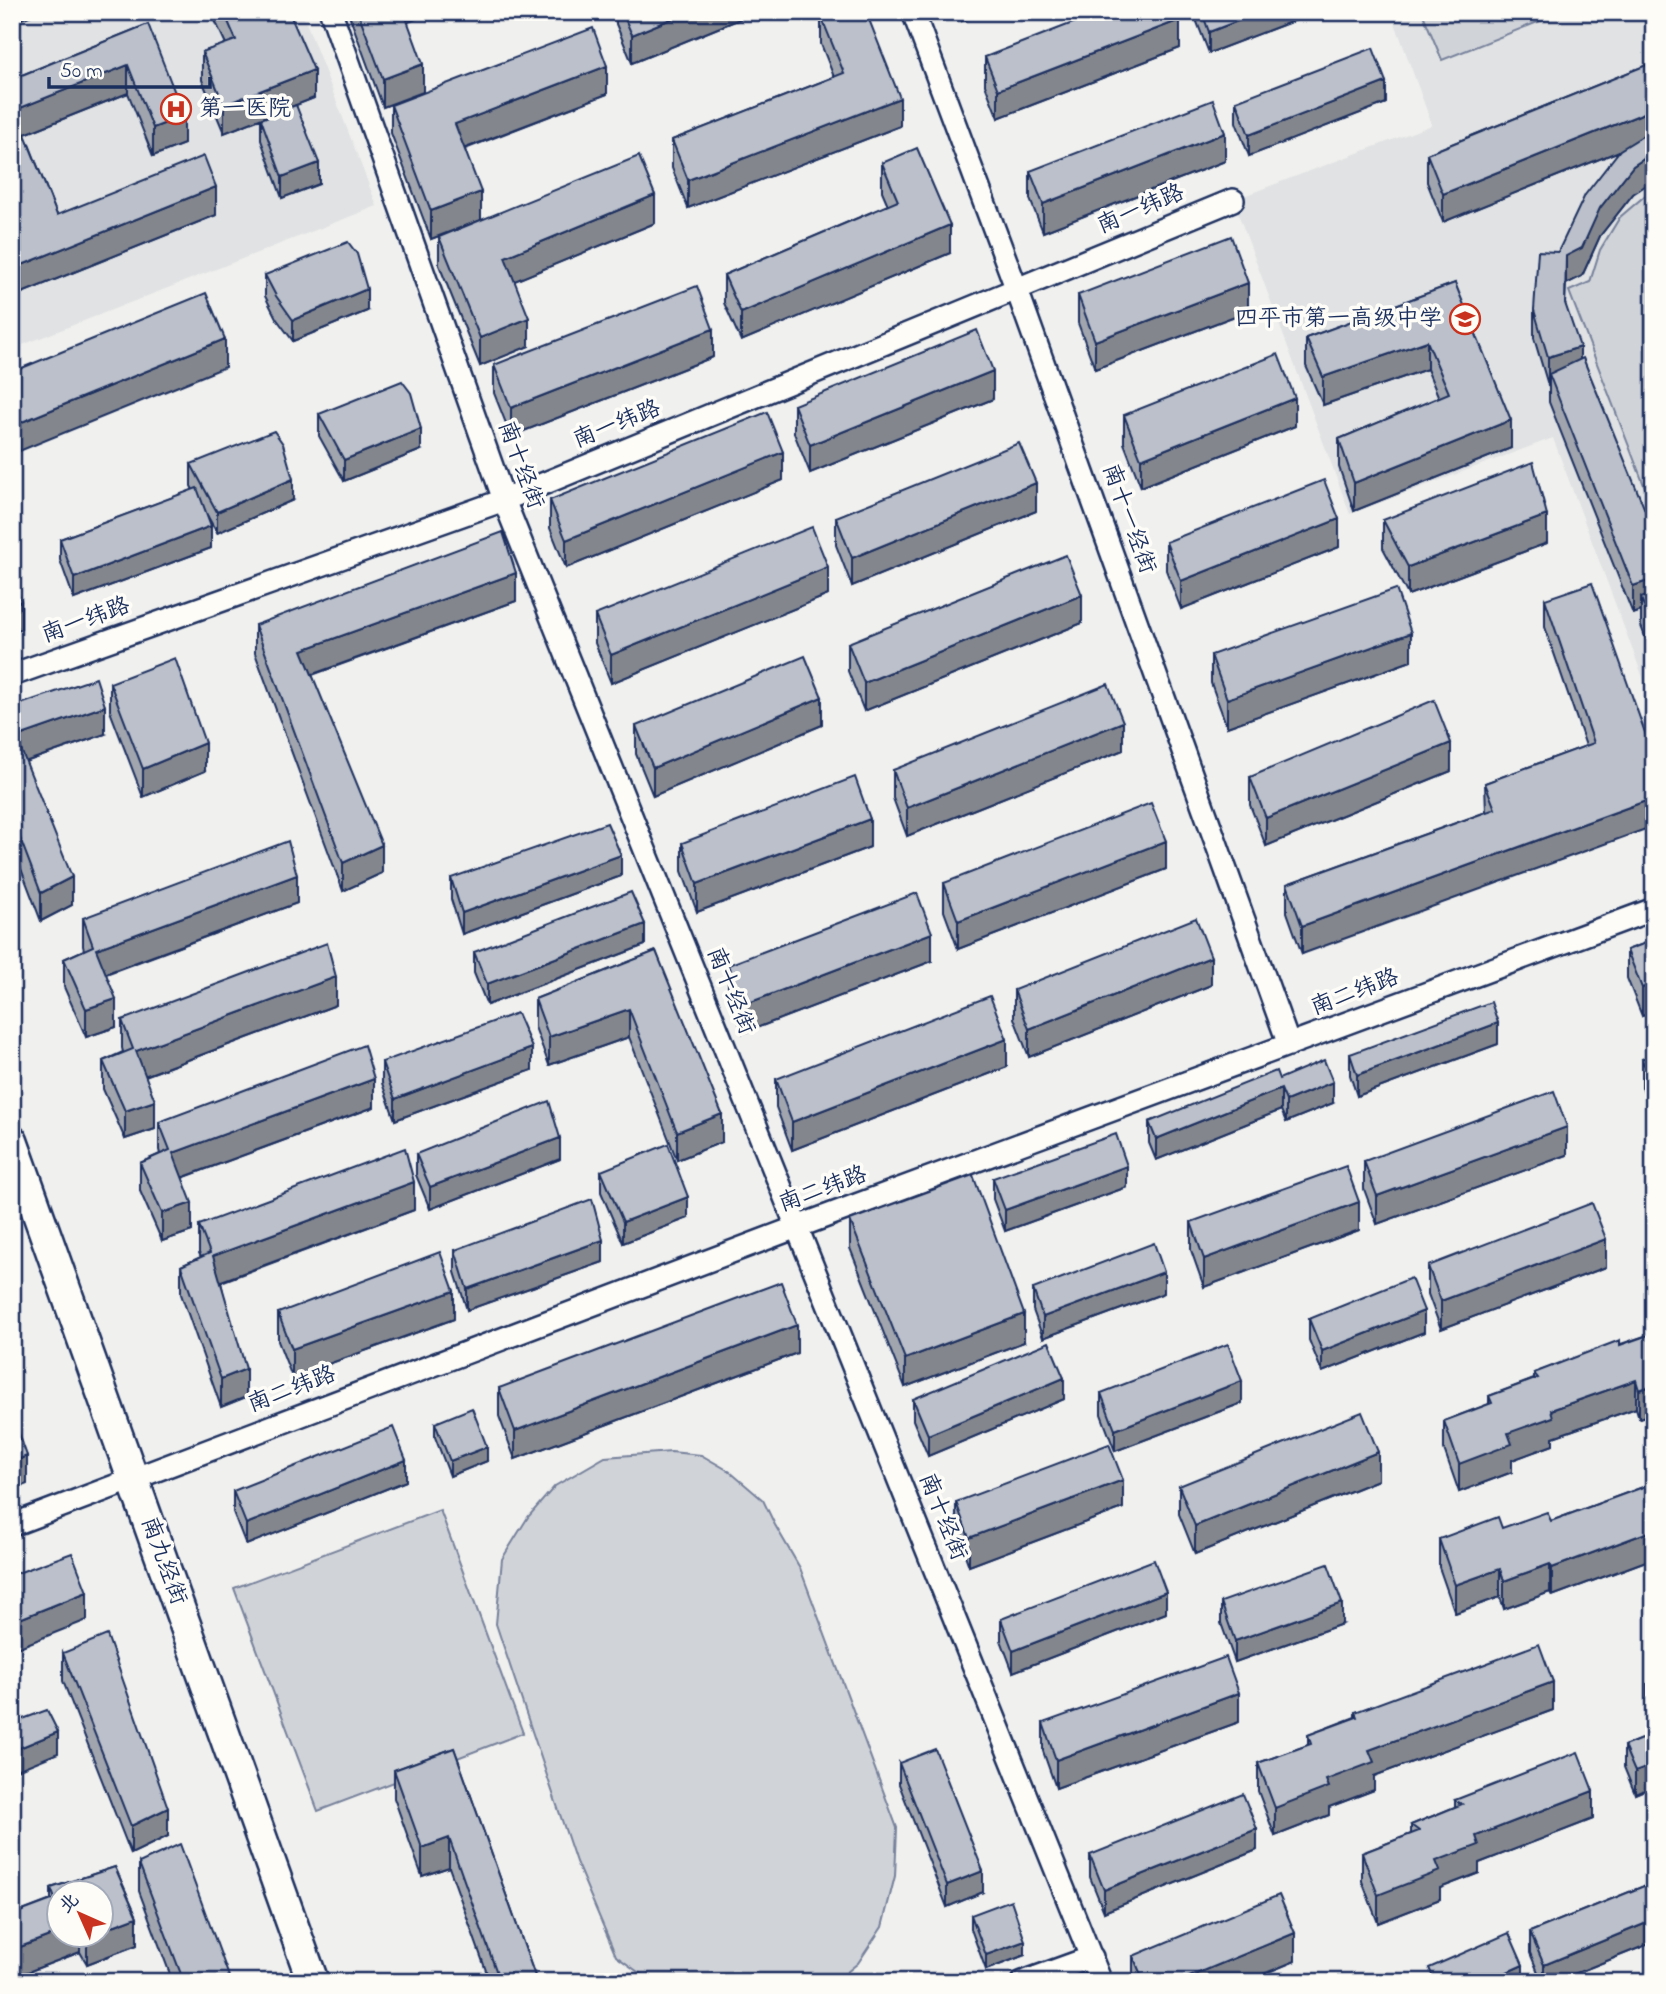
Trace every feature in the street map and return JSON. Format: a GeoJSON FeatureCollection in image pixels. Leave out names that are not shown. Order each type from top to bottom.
{"type":"FeatureCollection","features":[{"type":"Feature","properties":{"kind":"main road","name":"南九经街"},"geometry":{"type":"LineString","coordinates":[[12,1141],[313,1982]]}},
{"type":"Feature","properties":{"kind":"street","name":"南十经街"},"geometry":{"type":"LineString","coordinates":[[331,12],[505,500],[1101,1982]]}},
{"type":"Feature","properties":{"kind":"street","name":"南十一经街"},"geometry":{"type":"LineString","coordinates":[[913,12],[1017,290],[1289,1045]]}},
{"type":"Feature","properties":{"kind":"street","name":"南一纬路"},"geometry":{"type":"LineString","coordinates":[[12,675],[505,500],[1233,200]]}},
{"type":"Feature","properties":{"kind":"street","name":"南二纬路"},"geometry":{"type":"LineString","coordinates":[[12,1525],[797,1227],[1654,909]]}},
{"type":"Feature","properties":{"kind":"street"},"geometry":{"type":"LineString","coordinates":[[1023,1982],[1091,1957]]}},
{"type":"Feature","properties":{"kind":"shaded area","name":"第一医院"},"geometry":{"type":"Polygon","coordinates":[[[12,12],[302,12],[377,206],[12,349],[12,12]]]}},
{"type":"Feature","properties":{"kind":"shaded area","name":"四平市第一高级中学"},"geometry":{"type":"Polygon","coordinates":[[[1391,12],[1654,12],[1654,707],[1553,438],[1350,514],[1233,200],[1432,125],[1391,12]]]}},
{"type":"Feature","properties":{"kind":"shaded area"},"geometry":{"type":"Polygon","coordinates":[[[1422,12],[1563,12],[1442,60],[1422,12]]]}},
{"type":"Feature","properties":{"kind":"shaded area"},"geometry":{"type":"Polygon","coordinates":[[[1654,188],[1654,511],[1569,291],[1590,282],[1600,250],[1620,217],[1654,188]]]}},
{"type":"Feature","properties":{"kind":"shaded area"},"geometry":{"type":"Polygon","coordinates":[[[671,1452],[701,1455],[729,1471],[763,1500],[800,1568],[897,1828],[895,1876],[882,1927],[858,1963],[835,1982],[652,1982],[616,1956],[576,1862],[496,1624],[502,1559],[528,1517],[555,1486],[605,1457],[671,1452]]]}},
{"type":"Feature","properties":{"kind":"shaded area"},"geometry":{"type":"Polygon","coordinates":[[[440,1510],[523,1733],[318,1811],[234,1588],[440,1510]]]}},
{"type":"Feature","properties":{"kind":"building"},"geometry":{"type":"Polygon","coordinates":[[[224,12],[289,12],[314,70],[224,105],[202,52],[236,40],[224,12]]]}},
{"type":"Feature","properties":{"kind":"building"},"geometry":{"type":"Polygon","coordinates":[[[358,12],[404,12],[423,64],[383,79],[358,12]]]}},
{"type":"Feature","properties":{"kind":"building"},"geometry":{"type":"Polygon","coordinates":[[[622,12],[688,12],[632,35],[622,12]]]}},
{"type":"Feature","properties":{"kind":"building"},"geometry":{"type":"Polygon","coordinates":[[[830,12],[866,12],[900,98],[688,180],[672,140],[844,73],[821,16],[830,12]]]}},
{"type":"Feature","properties":{"kind":"building"},"geometry":{"type":"Polygon","coordinates":[[[1101,12],[1178,12],[1180,20],[998,90],[985,57],[1101,12]]]}},
{"type":"Feature","properties":{"kind":"building"},"geometry":{"type":"Polygon","coordinates":[[[1202,12],[1261,12],[1209,32],[1202,12]]]}},
{"type":"Feature","properties":{"kind":"building"},"geometry":{"type":"Polygon","coordinates":[[[148,24],[184,116],[153,128],[128,65],[15,110],[57,215],[204,156],[216,187],[12,269],[12,79],[148,24]]]}},
{"type":"Feature","properties":{"kind":"building"},"geometry":{"type":"Polygon","coordinates":[[[593,28],[607,66],[455,124],[481,192],[431,211],[391,105],[593,28]]]}},
{"type":"Feature","properties":{"kind":"building"},"geometry":{"type":"Polygon","coordinates":[[[1373,48],[1386,82],[1249,135],[1236,101],[1373,48]]]}},
{"type":"Feature","properties":{"kind":"building"},"geometry":{"type":"Polygon","coordinates":[[[1654,62],[1654,109],[1443,194],[1427,154],[1654,62]]]}},
{"type":"Feature","properties":{"kind":"building"},"geometry":{"type":"Polygon","coordinates":[[[1213,100],[1225,133],[1043,204],[1030,171],[1213,100]]]}},
{"type":"Feature","properties":{"kind":"building"},"geometry":{"type":"Polygon","coordinates":[[[296,105],[319,163],[282,177],[261,119],[296,105]]]}},
{"type":"Feature","properties":{"kind":"building"},"geometry":{"type":"Polygon","coordinates":[[[1654,129],[1654,152],[1633,166],[1600,208],[1582,248],[1566,256],[1565,303],[1580,347],[1548,357],[1534,310],[1538,251],[1558,252],[1585,195],[1620,150],[1654,129]]]}},
{"type":"Feature","properties":{"kind":"building"},"geometry":{"type":"Polygon","coordinates":[[[917,148],[950,225],[741,313],[724,275],[898,201],[882,163],[917,148]]]}},
{"type":"Feature","properties":{"kind":"building"},"geometry":{"type":"Polygon","coordinates":[[[639,156],[655,195],[505,257],[529,318],[480,338],[439,237],[639,156]]]}},
{"type":"Feature","properties":{"kind":"building"},"geometry":{"type":"Polygon","coordinates":[[[1231,236],[1248,283],[1095,341],[1078,295],[1231,236]]]}},
{"type":"Feature","properties":{"kind":"building"},"geometry":{"type":"Polygon","coordinates":[[[348,242],[357,254],[367,289],[293,320],[265,275],[348,242]]]}},
{"type":"Feature","properties":{"kind":"building"},"geometry":{"type":"Polygon","coordinates":[[[1455,283],[1511,420],[1354,483],[1339,439],[1449,393],[1427,341],[1323,377],[1306,338],[1455,283]]]}},
{"type":"Feature","properties":{"kind":"building"},"geometry":{"type":"Polygon","coordinates":[[[697,286],[713,329],[511,408],[494,365],[697,286]]]}},
{"type":"Feature","properties":{"kind":"building"},"geometry":{"type":"Polygon","coordinates":[[[206,293],[225,339],[12,426],[12,372],[206,293]]]}},
{"type":"Feature","properties":{"kind":"building"},"geometry":{"type":"Polygon","coordinates":[[[977,330],[993,371],[810,445],[794,405],[977,330]]]}},
{"type":"Feature","properties":{"kind":"building"},"geometry":{"type":"Polygon","coordinates":[[[1278,354],[1295,398],[1141,459],[1124,415],[1278,354]]]}},
{"type":"Feature","properties":{"kind":"building"},"geometry":{"type":"Polygon","coordinates":[[[1583,358],[1654,532],[1654,579],[1633,586],[1549,374],[1583,358]]]}},
{"type":"Feature","properties":{"kind":"building"},"geometry":{"type":"Polygon","coordinates":[[[402,381],[411,393],[421,429],[344,460],[319,414],[402,381]]]}},
{"type":"Feature","properties":{"kind":"building"},"geometry":{"type":"Polygon","coordinates":[[[767,412],[783,452],[566,540],[550,500],[767,412]]]}},
{"type":"Feature","properties":{"kind":"building"},"geometry":{"type":"Polygon","coordinates":[[[274,431],[283,444],[293,479],[217,512],[191,464],[274,431]]]}},
{"type":"Feature","properties":{"kind":"building"},"geometry":{"type":"Polygon","coordinates":[[[1019,443],[1036,483],[852,558],[836,517],[1019,443]]]}},
{"type":"Feature","properties":{"kind":"building"},"geometry":{"type":"Polygon","coordinates":[[[1533,462],[1547,515],[1408,567],[1383,520],[1533,462]]]}},
{"type":"Feature","properties":{"kind":"building"},"geometry":{"type":"Polygon","coordinates":[[[1324,480],[1339,519],[1181,581],[1166,542],[1324,480]]]}},
{"type":"Feature","properties":{"kind":"building"},"geometry":{"type":"Polygon","coordinates":[[[197,488],[211,526],[74,578],[60,539],[197,488]]]}},
{"type":"Feature","properties":{"kind":"building"},"geometry":{"type":"Polygon","coordinates":[[[812,527],[828,567],[611,655],[595,615],[812,527]]]}},
{"type":"Feature","properties":{"kind":"building"},"geometry":{"type":"Polygon","coordinates":[[[503,532],[516,573],[302,650],[382,845],[343,863],[255,625],[503,532]]]}},
{"type":"Feature","properties":{"kind":"building"},"geometry":{"type":"Polygon","coordinates":[[[1066,555],[1082,595],[864,683],[848,643],[1066,555]]]}},
{"type":"Feature","properties":{"kind":"building"},"geometry":{"type":"Polygon","coordinates":[[[12,578],[21,601],[12,604],[12,578]]]}},
{"type":"Feature","properties":{"kind":"building"},"geometry":{"type":"Polygon","coordinates":[[[1592,583],[1654,758],[1654,798],[1302,926],[1287,884],[1495,809],[1485,783],[1594,743],[1545,599],[1592,583]]]}},
{"type":"Feature","properties":{"kind":"building"},"geometry":{"type":"Polygon","coordinates":[[[1396,589],[1411,633],[1227,699],[1211,655],[1396,589]]]}},
{"type":"Feature","properties":{"kind":"building"},"geometry":{"type":"Polygon","coordinates":[[[1654,593],[1654,632],[1641,598],[1654,593]]]}},
{"type":"Feature","properties":{"kind":"building"},"geometry":{"type":"Polygon","coordinates":[[[805,656],[822,697],[653,768],[636,726],[805,656]]]}},
{"type":"Feature","properties":{"kind":"building"},"geometry":{"type":"Polygon","coordinates":[[[175,658],[205,743],[143,769],[110,683],[175,658]]]}},
{"type":"Feature","properties":{"kind":"building"},"geometry":{"type":"Polygon","coordinates":[[[96,678],[105,706],[16,737],[72,877],[41,893],[12,817],[12,707],[96,678]]]}},
{"type":"Feature","properties":{"kind":"building"},"geometry":{"type":"Polygon","coordinates":[[[1108,684],[1123,722],[907,808],[893,770],[1108,684]]]}},
{"type":"Feature","properties":{"kind":"building"},"geometry":{"type":"Polygon","coordinates":[[[1434,700],[1451,743],[1266,818],[1250,777],[1434,700]]]}},
{"type":"Feature","properties":{"kind":"building"},"geometry":{"type":"Polygon","coordinates":[[[855,777],[870,819],[697,884],[682,843],[855,777]]]}},
{"type":"Feature","properties":{"kind":"building"},"geometry":{"type":"Polygon","coordinates":[[[1151,803],[1166,841],[958,921],[944,883],[1151,803]]]}},
{"type":"Feature","properties":{"kind":"building"},"geometry":{"type":"Polygon","coordinates":[[[607,823],[621,855],[462,913],[451,878],[607,823]]]}},
{"type":"Feature","properties":{"kind":"building"},"geometry":{"type":"Polygon","coordinates":[[[288,841],[297,875],[96,949],[116,999],[86,1009],[64,959],[93,946],[83,918],[288,841]]]}},
{"type":"Feature","properties":{"kind":"building"},"geometry":{"type":"Polygon","coordinates":[[[631,892],[645,924],[487,984],[474,952],[631,892]]]}},
{"type":"Feature","properties":{"kind":"building"},"geometry":{"type":"Polygon","coordinates":[[[917,893],[932,933],[743,1005],[728,965],[917,893]]]}},
{"type":"Feature","properties":{"kind":"building"},"geometry":{"type":"Polygon","coordinates":[[[1196,918],[1211,957],[1029,1029],[1014,990],[1196,918]]]}},
{"type":"Feature","properties":{"kind":"building"},"geometry":{"type":"Polygon","coordinates":[[[1654,940],[1654,984],[1642,988],[1627,950],[1654,940]]]}},
{"type":"Feature","properties":{"kind":"building"},"geometry":{"type":"Polygon","coordinates":[[[327,943],[336,977],[136,1051],[155,1101],[125,1111],[103,1061],[133,1049],[122,1020],[327,943]]]}},
{"type":"Feature","properties":{"kind":"building"},"geometry":{"type":"Polygon","coordinates":[[[656,951],[722,1114],[677,1132],[629,1009],[549,1037],[535,999],[656,951]]]}},
{"type":"Feature","properties":{"kind":"building"},"geometry":{"type":"Polygon","coordinates":[[[990,996],[1007,1039],[792,1122],[776,1079],[990,996]]]}},
{"type":"Feature","properties":{"kind":"building"},"geometry":{"type":"Polygon","coordinates":[[[1491,1002],[1498,1023],[1357,1075],[1350,1054],[1491,1002]]]}},
{"type":"Feature","properties":{"kind":"building"},"geometry":{"type":"Polygon","coordinates":[[[517,1013],[532,1048],[395,1099],[382,1062],[517,1013]]]}},
{"type":"Feature","properties":{"kind":"building"},"geometry":{"type":"Polygon","coordinates":[[[364,1045],[374,1079],[173,1153],[192,1203],[162,1213],[140,1163],[170,1150],[159,1122],[364,1045]]]}},
{"type":"Feature","properties":{"kind":"building"},"geometry":{"type":"Polygon","coordinates":[[[1654,1054],[1654,1089],[1642,1059],[1654,1054]]]}},
{"type":"Feature","properties":{"kind":"building"},"geometry":{"type":"Polygon","coordinates":[[[1324,1060],[1333,1082],[1286,1101],[1281,1089],[1156,1139],[1149,1122],[1276,1071],[1279,1079],[1324,1060]]]}},
{"type":"Feature","properties":{"kind":"building"},"geometry":{"type":"Polygon","coordinates":[[[1554,1091],[1567,1127],[1377,1196],[1364,1161],[1554,1091]]]}},
{"type":"Feature","properties":{"kind":"building"},"geometry":{"type":"Polygon","coordinates":[[[549,1101],[560,1138],[430,1187],[416,1154],[549,1101]]]}},
{"type":"Feature","properties":{"kind":"building"},"geometry":{"type":"Polygon","coordinates":[[[1116,1134],[1127,1166],[1005,1210],[993,1178],[1116,1134]]]}},
{"type":"Feature","properties":{"kind":"building"},"geometry":{"type":"Polygon","coordinates":[[[668,1144],[688,1197],[623,1222],[601,1171],[668,1144]]]}},
{"type":"Feature","properties":{"kind":"building"},"geometry":{"type":"Polygon","coordinates":[[[405,1148],[414,1182],[213,1256],[246,1369],[221,1379],[181,1266],[210,1253],[199,1225],[405,1148]]]}},
{"type":"Feature","properties":{"kind":"building"},"geometry":{"type":"Polygon","coordinates":[[[1346,1166],[1359,1202],[1204,1259],[1191,1222],[1346,1166]]]}},
{"type":"Feature","properties":{"kind":"building"},"geometry":{"type":"Polygon","coordinates":[[[973,1175],[1024,1314],[905,1359],[850,1220],[973,1175]]]}},
{"type":"Feature","properties":{"kind":"building"},"geometry":{"type":"Polygon","coordinates":[[[592,1199],[603,1240],[467,1289],[455,1250],[592,1199]]]}},
{"type":"Feature","properties":{"kind":"building"},"geometry":{"type":"Polygon","coordinates":[[[1592,1203],[1606,1239],[1441,1301],[1428,1266],[1592,1203]]]}},
{"type":"Feature","properties":{"kind":"building"},"geometry":{"type":"Polygon","coordinates":[[[1154,1243],[1164,1272],[1043,1317],[1033,1289],[1154,1243]]]}},
{"type":"Feature","properties":{"kind":"building"},"geometry":{"type":"Polygon","coordinates":[[[440,1252],[454,1291],[292,1349],[278,1313],[440,1252]]]}},
{"type":"Feature","properties":{"kind":"building"},"geometry":{"type":"Polygon","coordinates":[[[1411,1278],[1424,1311],[1322,1351],[1309,1319],[1411,1278]]]}},
{"type":"Feature","properties":{"kind":"building"},"geometry":{"type":"Polygon","coordinates":[[[781,1282],[797,1325],[515,1431],[499,1388],[781,1282]]]}},
{"type":"Feature","properties":{"kind":"building"},"geometry":{"type":"Polygon","coordinates":[[[1654,1333],[1654,1385],[1639,1390],[1636,1380],[1551,1410],[1553,1417],[1508,1433],[1512,1444],[1459,1464],[1444,1421],[1492,1403],[1489,1396],[1538,1378],[1534,1373],[1620,1340],[1620,1345],[1654,1333]]]}},
{"type":"Feature","properties":{"kind":"building"},"geometry":{"type":"Polygon","coordinates":[[[1049,1342],[1064,1378],[928,1435],[913,1399],[1049,1342]]]}},
{"type":"Feature","properties":{"kind":"building"},"geometry":{"type":"Polygon","coordinates":[[[1228,1344],[1242,1381],[1115,1430],[1101,1393],[1228,1344]]]}},
{"type":"Feature","properties":{"kind":"building"},"geometry":{"type":"Polygon","coordinates":[[[472,1408],[487,1447],[450,1461],[435,1423],[472,1408]]]}},
{"type":"Feature","properties":{"kind":"building"},"geometry":{"type":"Polygon","coordinates":[[[1362,1412],[1378,1452],[1195,1526],[1179,1486],[1362,1412]]]}},
{"type":"Feature","properties":{"kind":"building"},"geometry":{"type":"Polygon","coordinates":[[[15,1422],[27,1456],[12,1462],[12,1423],[15,1422]]]}},
{"type":"Feature","properties":{"kind":"building"},"geometry":{"type":"Polygon","coordinates":[[[393,1427],[406,1460],[246,1524],[233,1491],[393,1427]]]}},
{"type":"Feature","properties":{"kind":"building"},"geometry":{"type":"Polygon","coordinates":[[[1109,1444],[1123,1480],[969,1538],[956,1502],[1109,1444]]]}},
{"type":"Feature","properties":{"kind":"building"},"geometry":{"type":"Polygon","coordinates":[[[1654,1483],[1654,1530],[1552,1568],[1550,1564],[1504,1581],[1500,1569],[1455,1585],[1439,1539],[1498,1517],[1502,1528],[1547,1512],[1551,1521],[1654,1483]]]}},
{"type":"Feature","properties":{"kind":"building"},"geometry":{"type":"Polygon","coordinates":[[[72,1553],[87,1592],[12,1622],[12,1575],[72,1553]]]}},
{"type":"Feature","properties":{"kind":"building"},"geometry":{"type":"Polygon","coordinates":[[[1154,1560],[1166,1592],[1013,1651],[1001,1619],[1154,1560]]]}},
{"type":"Feature","properties":{"kind":"building"},"geometry":{"type":"Polygon","coordinates":[[[1328,1564],[1342,1603],[1235,1641],[1221,1602],[1328,1564]]]}},
{"type":"Feature","properties":{"kind":"building"},"geometry":{"type":"Polygon","coordinates":[[[107,1635],[168,1808],[131,1826],[63,1653],[107,1635]]]}},
{"type":"Feature","properties":{"kind":"building"},"geometry":{"type":"Polygon","coordinates":[[[1539,1644],[1553,1682],[1369,1750],[1374,1762],[1326,1780],[1329,1787],[1275,1808],[1258,1763],[1311,1744],[1308,1735],[1357,1717],[1355,1712],[1539,1644]]]}},
{"type":"Feature","properties":{"kind":"building"},"geometry":{"type":"Polygon","coordinates":[[[1226,1657],[1239,1693],[1056,1760],[1043,1723],[1226,1657]]]}},
{"type":"Feature","properties":{"kind":"building"},"geometry":{"type":"Polygon","coordinates":[[[1654,1681],[1654,1700],[1647,1684],[1654,1681]]]}},
{"type":"Feature","properties":{"kind":"building"},"geometry":{"type":"Polygon","coordinates":[[[47,1710],[58,1732],[12,1751],[12,1723],[47,1710]]]}},
{"type":"Feature","properties":{"kind":"building"},"geometry":{"type":"Polygon","coordinates":[[[1654,1734],[1654,1765],[1635,1772],[1624,1746],[1654,1734]]]}},
{"type":"Feature","properties":{"kind":"building"},"geometry":{"type":"Polygon","coordinates":[[[454,1748],[537,1982],[481,1982],[498,1976],[449,1838],[422,1848],[394,1770],[454,1748]]]}},
{"type":"Feature","properties":{"kind":"building"},"geometry":{"type":"Polygon","coordinates":[[[935,1749],[983,1871],[947,1885],[899,1763],[935,1749]]]}},
{"type":"Feature","properties":{"kind":"building"},"geometry":{"type":"Polygon","coordinates":[[[1578,1752],[1593,1791],[1476,1836],[1479,1845],[1436,1861],[1440,1871],[1378,1895],[1362,1853],[1419,1831],[1411,1825],[1462,1804],[1455,1800],[1578,1752]]]}},
{"type":"Feature","properties":{"kind":"building"},"geometry":{"type":"Polygon","coordinates":[[[1243,1794],[1257,1829],[1104,1890],[1090,1855],[1243,1794]]]}},
{"type":"Feature","properties":{"kind":"building"},"geometry":{"type":"Polygon","coordinates":[[[180,1844],[231,1982],[184,1982],[139,1863],[180,1844]]]}},
{"type":"Feature","properties":{"kind":"building"},"geometry":{"type":"Polygon","coordinates":[[[115,1867],[137,1917],[116,1925],[116,1878],[81,1878],[115,1867]]]}},
{"type":"Feature","properties":{"kind":"building"},"geometry":{"type":"Polygon","coordinates":[[[1654,1882],[1654,1920],[1544,1965],[1530,1932],[1654,1882]]]}},
{"type":"Feature","properties":{"kind":"building"},"geometry":{"type":"Polygon","coordinates":[[[1279,1895],[1295,1933],[1177,1982],[1144,1982],[1133,1956],[1279,1895]]]}},
{"type":"Feature","properties":{"kind":"building"},"geometry":{"type":"Polygon","coordinates":[[[1011,1900],[1025,1941],[986,1955],[971,1915],[1011,1900]]]}},
{"type":"Feature","properties":{"kind":"building"},"geometry":{"type":"Polygon","coordinates":[[[46,1902],[46,1937],[12,1950],[12,1915],[46,1902]]]}},
{"type":"Feature","properties":{"kind":"building"},"geometry":{"type":"Polygon","coordinates":[[[1509,1933],[1523,1965],[1485,1982],[1422,1982],[1433,1977],[1429,1968],[1509,1933]]]}},
{"type":"Feature","properties":{"kind":"place","name":"第一医院"},"geometry":{"type":"Point","coordinates":[176,109]}},
{"type":"Feature","properties":{"kind":"place","name":"四平市第一高级中学"},"geometry":{"type":"Point","coordinates":[1465,319]}}]}
